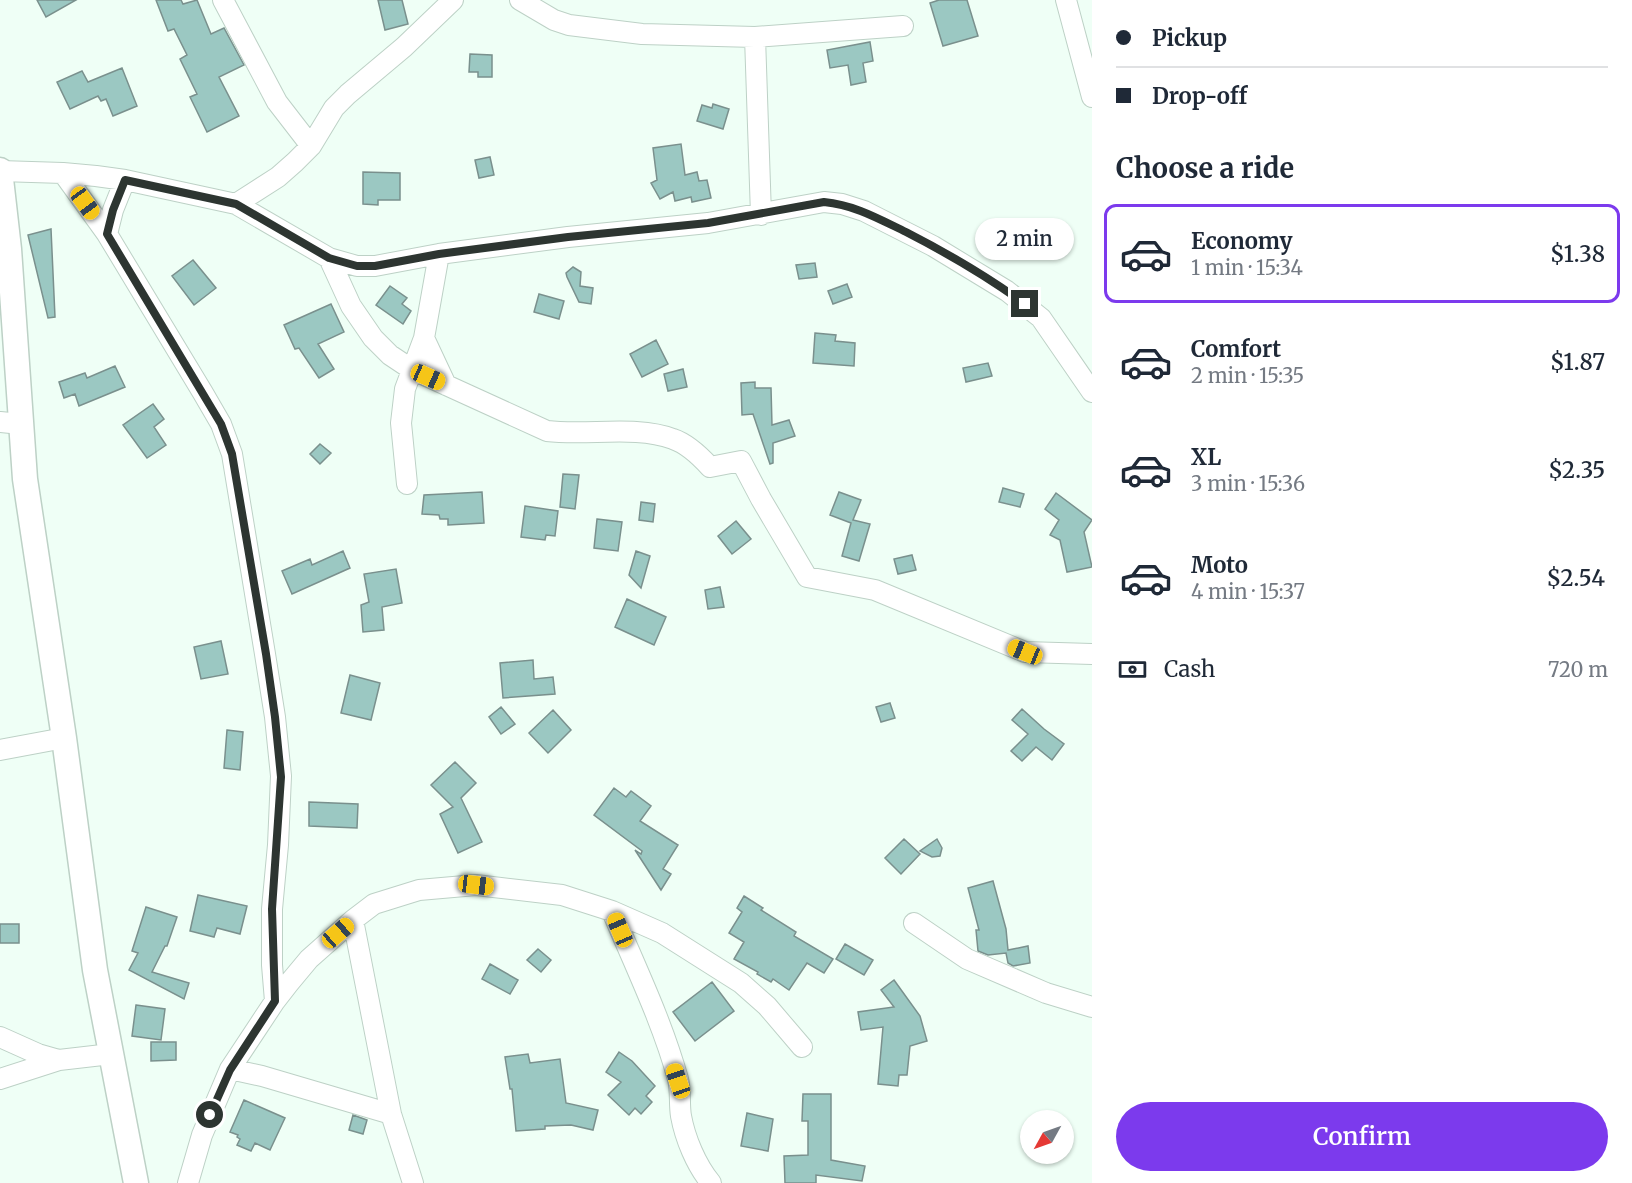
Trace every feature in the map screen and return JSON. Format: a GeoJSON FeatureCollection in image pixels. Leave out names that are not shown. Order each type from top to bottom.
{"type":"FeatureCollection","features":[{"type":"Feature","properties":{"kind":"street"},"geometry":{"type":"LineString","coordinates":[[223,0],[277,102],[310,146]]}},
{"type":"Feature","properties":{"kind":"street"},"geometry":{"type":"LineString","coordinates":[[236,204],[278,177],[310,146],[334,108],[404,47],[453,0]]}},
{"type":"Feature","properties":{"kind":"street"},"geometry":{"type":"LineString","coordinates":[[520,0],[554,20],[568,25],[642,34],[755,37],[903,26]]}},
{"type":"Feature","properties":{"kind":"street"},"geometry":{"type":"LineString","coordinates":[[1066,0],[1092,97]]}},
{"type":"Feature","properties":{"kind":"street"},"geometry":{"type":"LineString","coordinates":[[755,37],[760,215]]}},
{"type":"Feature","properties":{"kind":"street"},"geometry":{"type":"LineString","coordinates":[[136,1183],[96,970],[25,479],[11,423],[9,249],[0,170],[63,173],[125,180],[236,204],[329,258],[357,266],[375,266],[439,254],[568,237],[708,223],[824,202],[842,204],[864,211],[933,246],[1007,291],[1041,318],[1092,392]]}},
{"type":"Feature","properties":{"kind":"street"},"geometry":{"type":"LineString","coordinates":[[63,173],[107,234],[221,424],[232,454],[266,654],[281,777],[272,909],[275,1001]]}},
{"type":"Feature","properties":{"kind":"street"},"geometry":{"type":"LineString","coordinates":[[107,234],[113,210],[125,180]]}},
{"type":"Feature","properties":{"kind":"street"},"geometry":{"type":"LineString","coordinates":[[407,484],[401,423],[405,389],[424,338],[439,254]]}},
{"type":"Feature","properties":{"kind":"street"},"geometry":{"type":"LineString","coordinates":[[329,258],[351,306],[373,338],[390,355],[411,369],[547,431],[651,434],[674,439],[694,451],[711,467],[741,461],[807,577],[875,590],[1025,652],[1092,654]]}},
{"type":"Feature","properties":{"kind":"street"},"geometry":{"type":"LineString","coordinates":[[424,338],[446,385]]}},
{"type":"Feature","properties":{"kind":"street"},"geometry":{"type":"LineString","coordinates":[[0,750],[64,738]]}},
{"type":"Feature","properties":{"kind":"street"},"geometry":{"type":"LineString","coordinates":[[188,1183],[202,1135],[230,1070],[275,1001],[309,959],[353,920],[374,904],[419,890],[476,885],[562,895],[612,911],[662,933],[741,983],[767,1006],[802,1047]]}},
{"type":"Feature","properties":{"kind":"street"},"geometry":{"type":"LineString","coordinates":[[612,911],[660,1027],[678,1081],[681,1115],[686,1133],[711,1183]]}},
{"type":"Feature","properties":{"kind":"street"},"geometry":{"type":"LineString","coordinates":[[353,920],[391,1114],[413,1183]]}},
{"type":"Feature","properties":{"kind":"street"},"geometry":{"type":"LineString","coordinates":[[914,923],[967,959],[1046,993],[1092,1008]]}},
{"type":"Feature","properties":{"kind":"street"},"geometry":{"type":"LineString","coordinates":[[0,1037],[38,1054],[59,1060]]}},
{"type":"Feature","properties":{"kind":"street"},"geometry":{"type":"LineString","coordinates":[[0,1079],[59,1060],[111,1054]]}},
{"type":"Feature","properties":{"kind":"street"},"geometry":{"type":"LineString","coordinates":[[230,1070],[262,1076],[391,1114]]}},
{"type":"Feature","properties":{"kind":"building"},"geometry":{"type":"Polygon","coordinates":[[[37,0],[76,0],[46,17],[37,0]]]}},
{"type":"Feature","properties":{"kind":"building"},"geometry":{"type":"Polygon","coordinates":[[[156,0],[181,0],[183,4],[197,0],[211,34],[224,28],[244,65],[219,77],[239,116],[207,132],[190,97],[197,94],[180,59],[187,55],[174,29],[168,31],[156,0]]]}},
{"type":"Feature","properties":{"kind":"building"},"geometry":{"type":"Polygon","coordinates":[[[378,0],[402,0],[408,24],[385,30],[378,0]]]}},
{"type":"Feature","properties":{"kind":"building"},"geometry":{"type":"Polygon","coordinates":[[[939,0],[967,0],[978,36],[943,46],[930,3],[939,0]]]}},
{"type":"Feature","properties":{"kind":"building"},"geometry":{"type":"Polygon","coordinates":[[[870,42],[873,61],[863,63],[866,82],[851,85],[848,65],[830,68],[827,50],[870,42]]]}},
{"type":"Feature","properties":{"kind":"building"},"geometry":{"type":"Polygon","coordinates":[[[470,54],[492,55],[492,77],[478,77],[478,72],[469,72],[470,54]]]}},
{"type":"Feature","properties":{"kind":"building"},"geometry":{"type":"Polygon","coordinates":[[[122,68],[137,106],[113,116],[106,99],[101,101],[98,96],[70,109],[57,82],[82,71],[88,82],[122,68]]]}},
{"type":"Feature","properties":{"kind":"building"},"geometry":{"type":"Polygon","coordinates":[[[713,104],[729,109],[723,129],[697,121],[702,105],[712,108],[713,104]]]}},
{"type":"Feature","properties":{"kind":"building"},"geometry":{"type":"Polygon","coordinates":[[[681,144],[685,175],[697,172],[699,181],[707,180],[711,198],[692,202],[691,197],[675,201],[673,192],[660,199],[651,183],[657,180],[653,148],[681,144]]]}},
{"type":"Feature","properties":{"kind":"building"},"geometry":{"type":"Polygon","coordinates":[[[490,157],[494,175],[479,178],[475,160],[490,157]]]}},
{"type":"Feature","properties":{"kind":"building"},"geometry":{"type":"Polygon","coordinates":[[[363,172],[400,173],[400,200],[378,200],[378,205],[363,204],[363,172]]]}},
{"type":"Feature","properties":{"kind":"building"},"geometry":{"type":"Polygon","coordinates":[[[51,229],[55,317],[48,318],[28,235],[51,229]]]}},
{"type":"Feature","properties":{"kind":"building"},"geometry":{"type":"Polygon","coordinates":[[[193,260],[216,288],[194,305],[172,276],[193,260]]]}},
{"type":"Feature","properties":{"kind":"building"},"geometry":{"type":"Polygon","coordinates":[[[815,263],[817,277],[799,279],[796,265],[815,263]]]}},
{"type":"Feature","properties":{"kind":"building"},"geometry":{"type":"Polygon","coordinates":[[[573,267],[581,272],[580,286],[593,288],[591,304],[579,302],[566,273],[573,267]]]}},
{"type":"Feature","properties":{"kind":"building"},"geometry":{"type":"Polygon","coordinates":[[[847,284],[852,297],[833,304],[828,291],[847,284]]]}},
{"type":"Feature","properties":{"kind":"building"},"geometry":{"type":"Polygon","coordinates":[[[390,286],[407,298],[402,304],[411,311],[403,324],[376,305],[390,286]]]}},
{"type":"Feature","properties":{"kind":"building"},"geometry":{"type":"Polygon","coordinates":[[[539,294],[564,301],[559,319],[534,312],[539,294]]]}},
{"type":"Feature","properties":{"kind":"building"},"geometry":{"type":"Polygon","coordinates":[[[331,304],[344,332],[318,344],[334,369],[319,378],[299,348],[295,349],[284,325],[331,304]]]}},
{"type":"Feature","properties":{"kind":"building"},"geometry":{"type":"Polygon","coordinates":[[[815,333],[836,335],[835,341],[855,343],[854,366],[813,363],[815,333]]]}},
{"type":"Feature","properties":{"kind":"building"},"geometry":{"type":"Polygon","coordinates":[[[656,340],[668,364],[642,377],[630,354],[656,340]]]}},
{"type":"Feature","properties":{"kind":"building"},"geometry":{"type":"Polygon","coordinates":[[[988,363],[992,376],[966,382],[963,368],[988,363]]]}},
{"type":"Feature","properties":{"kind":"building"},"geometry":{"type":"Polygon","coordinates":[[[115,366],[125,387],[79,406],[75,394],[64,398],[59,382],[85,373],[87,378],[115,366]]]}},
{"type":"Feature","properties":{"kind":"building"},"geometry":{"type":"Polygon","coordinates":[[[683,369],[687,387],[668,391],[664,374],[683,369]]]}},
{"type":"Feature","properties":{"kind":"building"},"geometry":{"type":"Polygon","coordinates":[[[755,382],[755,388],[771,388],[772,425],[789,420],[795,436],[773,443],[773,463],[770,464],[753,414],[742,415],[741,383],[755,382]]]}},
{"type":"Feature","properties":{"kind":"building"},"geometry":{"type":"Polygon","coordinates":[[[153,404],[164,419],[154,427],[166,445],[147,458],[123,425],[153,404]]]}},
{"type":"Feature","properties":{"kind":"building"},"geometry":{"type":"Polygon","coordinates":[[[320,444],[331,453],[320,464],[310,454],[320,444]]]}},
{"type":"Feature","properties":{"kind":"building"},"geometry":{"type":"Polygon","coordinates":[[[563,474],[579,475],[575,509],[560,507],[563,474]]]}},
{"type":"Feature","properties":{"kind":"building"},"geometry":{"type":"Polygon","coordinates":[[[1003,488],[1024,494],[1020,507],[999,502],[1003,488]]]}},
{"type":"Feature","properties":{"kind":"building"},"geometry":{"type":"Polygon","coordinates":[[[482,492],[484,523],[448,525],[448,519],[440,519],[439,515],[422,514],[424,495],[482,492]]]}},
{"type":"Feature","properties":{"kind":"building"},"geometry":{"type":"Polygon","coordinates":[[[839,492],[861,500],[853,520],[870,524],[859,561],[842,556],[851,523],[830,515],[839,492]]]}},
{"type":"Feature","properties":{"kind":"building"},"geometry":{"type":"Polygon","coordinates":[[[1056,493],[1092,520],[1084,532],[1092,567],[1067,572],[1060,540],[1050,535],[1059,520],[1045,509],[1056,493]]]}},
{"type":"Feature","properties":{"kind":"building"},"geometry":{"type":"Polygon","coordinates":[[[641,502],[655,504],[653,522],[639,520],[641,502]]]}},
{"type":"Feature","properties":{"kind":"building"},"geometry":{"type":"Polygon","coordinates":[[[525,506],[558,511],[555,536],[546,535],[545,540],[521,537],[525,506]]]}},
{"type":"Feature","properties":{"kind":"building"},"geometry":{"type":"Polygon","coordinates":[[[597,519],[622,522],[618,551],[594,548],[597,519]]]}},
{"type":"Feature","properties":{"kind":"building"},"geometry":{"type":"Polygon","coordinates":[[[736,521],[751,539],[732,554],[718,536],[736,521]]]}},
{"type":"Feature","properties":{"kind":"building"},"geometry":{"type":"Polygon","coordinates":[[[343,551],[350,568],[292,594],[282,571],[310,559],[312,565],[343,551]]]}},
{"type":"Feature","properties":{"kind":"building"},"geometry":{"type":"Polygon","coordinates":[[[636,551],[650,556],[641,588],[629,575],[636,551]]]}},
{"type":"Feature","properties":{"kind":"building"},"geometry":{"type":"Polygon","coordinates":[[[912,555],[916,570],[898,574],[894,559],[912,555]]]}},
{"type":"Feature","properties":{"kind":"building"},"geometry":{"type":"Polygon","coordinates":[[[396,569],[402,603],[382,607],[384,630],[363,632],[361,605],[369,602],[364,574],[396,569]]]}},
{"type":"Feature","properties":{"kind":"building"},"geometry":{"type":"Polygon","coordinates":[[[720,587],[724,607],[708,609],[705,590],[720,587]]]}},
{"type":"Feature","properties":{"kind":"building"},"geometry":{"type":"Polygon","coordinates":[[[627,599],[666,617],[654,645],[615,627],[627,599]]]}},
{"type":"Feature","properties":{"kind":"building"},"geometry":{"type":"Polygon","coordinates":[[[221,641],[228,674],[201,679],[194,647],[221,641]]]}},
{"type":"Feature","properties":{"kind":"building"},"geometry":{"type":"Polygon","coordinates":[[[533,660],[534,679],[553,677],[555,694],[503,698],[500,663],[533,660]]]}},
{"type":"Feature","properties":{"kind":"building"},"geometry":{"type":"Polygon","coordinates":[[[350,675],[380,683],[371,720],[341,713],[350,675]]]}},
{"type":"Feature","properties":{"kind":"building"},"geometry":{"type":"Polygon","coordinates":[[[890,703],[895,718],[881,722],[876,707],[890,703]]]}},
{"type":"Feature","properties":{"kind":"building"},"geometry":{"type":"Polygon","coordinates":[[[501,707],[515,724],[501,734],[489,717],[501,707]]]}},
{"type":"Feature","properties":{"kind":"building"},"geometry":{"type":"Polygon","coordinates":[[[1022,709],[1064,744],[1052,760],[1036,747],[1022,761],[1011,751],[1028,734],[1012,720],[1022,709]]]}},
{"type":"Feature","properties":{"kind":"building"},"geometry":{"type":"Polygon","coordinates":[[[553,710],[571,730],[548,753],[529,733],[553,710]]]}},
{"type":"Feature","properties":{"kind":"building"},"geometry":{"type":"Polygon","coordinates":[[[227,730],[243,732],[240,770],[224,768],[227,730]]]}},
{"type":"Feature","properties":{"kind":"building"},"geometry":{"type":"Polygon","coordinates":[[[455,762],[476,783],[461,798],[482,842],[458,853],[440,814],[453,807],[431,785],[455,762]]]}},
{"type":"Feature","properties":{"kind":"building"},"geometry":{"type":"Polygon","coordinates":[[[614,788],[626,797],[631,791],[651,806],[640,821],[678,845],[663,869],[671,874],[661,890],[635,850],[641,854],[642,851],[594,815],[614,788]]]}},
{"type":"Feature","properties":{"kind":"building"},"geometry":{"type":"Polygon","coordinates":[[[309,802],[358,804],[357,828],[309,826],[309,802]]]}},
{"type":"Feature","properties":{"kind":"building"},"geometry":{"type":"Polygon","coordinates":[[[904,839],[920,854],[901,874],[885,858],[904,839]]]}},
{"type":"Feature","properties":{"kind":"building"},"geometry":{"type":"Polygon","coordinates":[[[937,839],[942,848],[940,856],[932,857],[920,851],[937,839]]]}},
{"type":"Feature","properties":{"kind":"building"},"geometry":{"type":"Polygon","coordinates":[[[993,881],[1006,929],[1008,950],[1028,946],[1030,963],[1013,966],[1008,963],[1006,953],[988,955],[978,951],[976,930],[979,930],[968,888],[993,881]]]}},
{"type":"Feature","properties":{"kind":"building"},"geometry":{"type":"Polygon","coordinates":[[[198,895],[247,906],[240,934],[217,928],[214,937],[190,931],[198,895]]]}},
{"type":"Feature","properties":{"kind":"building"},"geometry":{"type":"Polygon","coordinates":[[[744,896],[763,908],[761,910],[796,932],[794,936],[833,959],[824,973],[807,963],[789,990],[773,979],[771,982],[734,959],[744,942],[729,933],[742,912],[737,908],[744,896]]]}},
{"type":"Feature","properties":{"kind":"building"},"geometry":{"type":"Polygon","coordinates":[[[146,907],[177,917],[167,946],[152,972],[189,983],[184,999],[129,970],[138,953],[132,951],[146,907]]]}},
{"type":"Feature","properties":{"kind":"building"},"geometry":{"type":"Polygon","coordinates":[[[0,924],[19,924],[19,943],[0,943],[0,924]]]}},
{"type":"Feature","properties":{"kind":"building"},"geometry":{"type":"Polygon","coordinates":[[[845,944],[873,960],[864,975],[836,959],[845,944]]]}},
{"type":"Feature","properties":{"kind":"building"},"geometry":{"type":"Polygon","coordinates":[[[538,949],[551,960],[541,972],[527,960],[538,949]]]}},
{"type":"Feature","properties":{"kind":"building"},"geometry":{"type":"Polygon","coordinates":[[[490,964],[518,980],[510,994],[482,979],[490,964]]]}},
{"type":"Feature","properties":{"kind":"building"},"geometry":{"type":"Polygon","coordinates":[[[894,980],[920,1016],[927,1041],[910,1046],[907,1075],[899,1075],[898,1086],[878,1084],[883,1027],[861,1030],[858,1012],[894,1007],[881,990],[894,980]]]}},
{"type":"Feature","properties":{"kind":"building"},"geometry":{"type":"Polygon","coordinates":[[[712,982],[734,1011],[695,1041],[673,1012],[712,982]]]}},
{"type":"Feature","properties":{"kind":"building"},"geometry":{"type":"Polygon","coordinates":[[[136,1005],[165,1009],[161,1040],[132,1036],[136,1005]]]}},
{"type":"Feature","properties":{"kind":"building"},"geometry":{"type":"Polygon","coordinates":[[[151,1042],[176,1042],[176,1060],[151,1061],[151,1042]]]}},
{"type":"Feature","properties":{"kind":"building"},"geometry":{"type":"Polygon","coordinates":[[[619,1052],[632,1061],[655,1086],[646,1096],[652,1102],[641,1114],[635,1108],[629,1115],[608,1095],[621,1082],[606,1072],[619,1052]]]}},
{"type":"Feature","properties":{"kind":"building"},"geometry":{"type":"Polygon","coordinates":[[[528,1054],[530,1063],[560,1059],[566,1103],[598,1110],[593,1130],[571,1125],[545,1126],[545,1129],[516,1131],[512,1089],[510,1089],[505,1057],[528,1054]]]}},
{"type":"Feature","properties":{"kind":"building"},"geometry":{"type":"Polygon","coordinates":[[[803,1094],[831,1094],[831,1160],[865,1166],[862,1181],[816,1175],[816,1183],[785,1183],[784,1156],[808,1155],[808,1121],[802,1121],[803,1094]]]}},
{"type":"Feature","properties":{"kind":"building"},"geometry":{"type":"Polygon","coordinates":[[[244,1100],[285,1118],[270,1150],[255,1143],[251,1151],[237,1145],[240,1139],[238,1135],[230,1132],[244,1100]]]}},
{"type":"Feature","properties":{"kind":"building"},"geometry":{"type":"Polygon","coordinates":[[[747,1113],[773,1119],[768,1151],[741,1146],[747,1113]]]}},
{"type":"Feature","properties":{"kind":"building"},"geometry":{"type":"Polygon","coordinates":[[[353,1115],[367,1120],[363,1134],[349,1130],[353,1115]]]}},
{"type":"Feature","properties":{"kind":"route"},"geometry":{"type":"LineString","coordinates":[[210,1115],[230,1070],[275,1001],[272,965],[272,909],[281,777],[266,654],[232,454],[221,424],[107,234],[113,210],[125,180],[236,204],[329,258],[357,266],[375,266],[439,254],[568,237],[708,223],[824,202],[842,204],[864,211],[933,246],[1025,304]]}}]}
